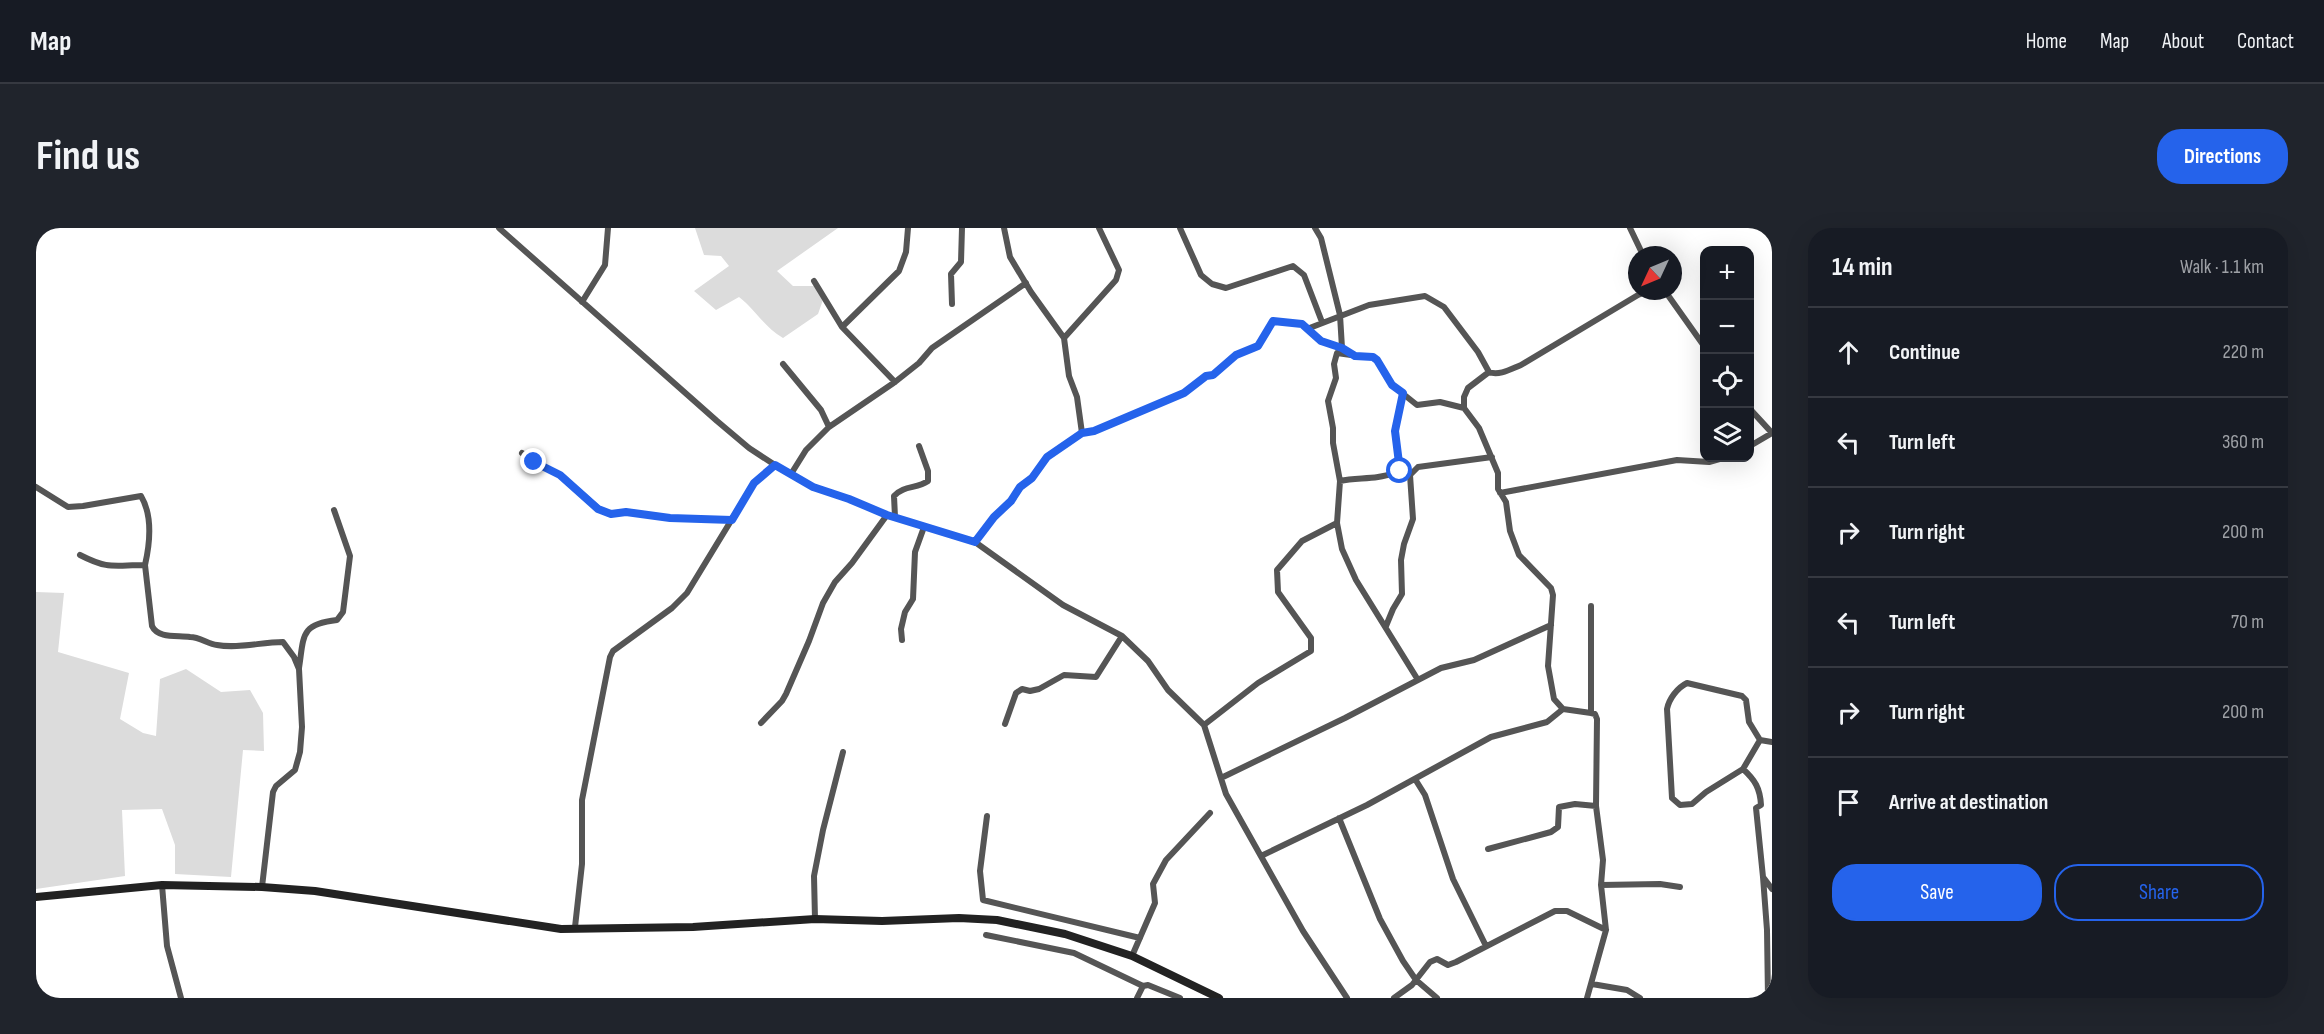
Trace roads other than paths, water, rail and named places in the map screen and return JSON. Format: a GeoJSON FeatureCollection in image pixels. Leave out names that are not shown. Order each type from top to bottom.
{"type":"FeatureCollection","features":[{"type":"Feature","properties":{"kind":"main road"},"geometry":{"type":"LineString","coordinates":[[36,897],[162,885],[262,887],[315,891],[561,929],[693,927],[815,919],[997,920],[1065,934],[1132,956],[1219,998]]}},
{"type":"Feature","properties":{"kind":"street"},"geometry":{"type":"LineString","coordinates":[[499,228],[725,428],[775,465],[813,487],[887,515],[975,542],[1063,604],[1122,636],[1148,661],[1168,690],[1204,725],[1226,794],[1303,931],[1347,998]]}},
{"type":"Feature","properties":{"kind":"street"},"geometry":{"type":"LineString","coordinates":[[582,302],[605,265],[608,228]]}},
{"type":"Feature","properties":{"kind":"street"},"geometry":{"type":"LineString","coordinates":[[842,327],[899,271],[906,252],[908,228]]}},
{"type":"Feature","properties":{"kind":"street"},"geometry":{"type":"LineString","coordinates":[[952,304],[951,274],[961,262],[962,228]]}},
{"type":"Feature","properties":{"kind":"street"},"geometry":{"type":"LineString","coordinates":[[1004,228],[1010,257],[1064,338],[1069,376],[1077,397],[1082,433]]}},
{"type":"Feature","properties":{"kind":"street"},"geometry":{"type":"LineString","coordinates":[[1064,338],[1116,280],[1119,270],[1099,228]]}},
{"type":"Feature","properties":{"kind":"street"},"geometry":{"type":"LineString","coordinates":[[1180,228],[1201,275],[1212,284],[1226,288],[1293,266],[1304,275],[1322,322]]}},
{"type":"Feature","properties":{"kind":"street"},"geometry":{"type":"LineString","coordinates":[[1315,228],[1321,238],[1340,315],[1342,348]]}},
{"type":"Feature","properties":{"kind":"street"},"geometry":{"type":"LineString","coordinates":[[1630,228],[1639,246]]}},
{"type":"Feature","properties":{"kind":"street"},"geometry":{"type":"LineString","coordinates":[[814,281],[842,327],[896,382]]}},
{"type":"Feature","properties":{"kind":"street"},"geometry":{"type":"LineString","coordinates":[[791,474],[807,450],[829,427],[896,382],[920,363],[932,348],[1026,283]]}},
{"type":"Feature","properties":{"kind":"street"},"geometry":{"type":"LineString","coordinates":[[1307,329],[1370,305],[1425,296],[1444,307],[1478,352],[1489,372],[1494,374],[1505,372],[1542,355],[1560,340],[1629,300]]}},
{"type":"Feature","properties":{"kind":"street"},"geometry":{"type":"LineString","coordinates":[[1671,300],[1700,340]]}},
{"type":"Feature","properties":{"kind":"street"},"geometry":{"type":"LineString","coordinates":[[975,542],[994,517],[1011,501],[1020,487],[1032,478],[1047,457],[1082,433],[1094,431],[1184,393],[1206,376],[1213,375],[1236,355],[1258,346],[1273,321],[1297,322],[1321,341],[1342,348],[1355,356]]}},
{"type":"Feature","properties":{"kind":"street"},"geometry":{"type":"LineString","coordinates":[[1418,680],[1356,580],[1342,549],[1337,523],[1340,481],[1328,401],[1336,378],[1334,364],[1337,353],[1373,357],[1392,385],[1417,405],[1440,402],[1464,408]]}},
{"type":"Feature","properties":{"kind":"street"},"geometry":{"type":"LineString","coordinates":[[783,364],[821,410],[829,427]]}},
{"type":"Feature","properties":{"kind":"street"},"geometry":{"type":"LineString","coordinates":[[1489,372],[1468,388],[1464,397],[1464,408],[1479,428],[1498,473],[1500,493],[1506,502],[1510,531],[1519,555],[1551,588],[1553,595],[1549,675],[1554,699],[1563,709],[1591,713],[1597,718],[1596,806],[1603,860],[1601,885],[1606,930],[1587,998]]}},
{"type":"Feature","properties":{"kind":"street"},"geometry":{"type":"LineString","coordinates":[[1400,471],[1395,431],[1403,393]]}},
{"type":"Feature","properties":{"kind":"street"},"geometry":{"type":"LineString","coordinates":[[1754,414],[1772,433],[1754,443]]}},
{"type":"Feature","properties":{"kind":"street"},"geometry":{"type":"LineString","coordinates":[[896,518],[894,496],[908,487],[922,486],[928,481],[928,471],[919,446]]}},
{"type":"Feature","properties":{"kind":"street"},"geometry":{"type":"LineString","coordinates":[[522,453],[560,475],[598,509],[611,514],[626,512],[670,518],[732,520]]}},
{"type":"Feature","properties":{"kind":"street"},"geometry":{"type":"LineString","coordinates":[[1386,626],[1402,594],[1401,560],[1413,519],[1410,475],[1418,467],[1491,457]]}},
{"type":"Feature","properties":{"kind":"street"},"geometry":{"type":"LineString","coordinates":[[1500,493],[1677,460],[1700,461]]}},
{"type":"Feature","properties":{"kind":"street"},"geometry":{"type":"LineString","coordinates":[[575,927],[582,864],[582,800],[612,651],[672,608],[687,593],[754,483],[775,465]]}},
{"type":"Feature","properties":{"kind":"street"},"geometry":{"type":"LineString","coordinates":[[1340,481],[1360,477],[1377,477],[1400,471],[1410,475]]}},
{"type":"Feature","properties":{"kind":"street"},"geometry":{"type":"LineString","coordinates":[[36,487],[68,507],[141,496],[148,510],[149,546],[145,565],[154,631],[160,635],[194,637],[216,645],[238,646],[283,642],[294,657],[299,669]]}},
{"type":"Feature","properties":{"kind":"street"},"geometry":{"type":"LineString","coordinates":[[262,887],[273,792],[276,786],[295,770],[300,752],[302,727],[299,669],[304,637],[309,629],[318,622],[337,620],[343,612],[350,556],[334,510]]}},
{"type":"Feature","properties":{"kind":"street"},"geometry":{"type":"LineString","coordinates":[[760,723],[782,701],[809,641],[818,611],[835,582],[887,515]]}},
{"type":"Feature","properties":{"kind":"street"},"geometry":{"type":"LineString","coordinates":[[1204,725],[1258,683],[1311,651],[1311,638],[1278,592],[1277,570],[1302,541],[1337,523]]}},
{"type":"Feature","properties":{"kind":"street"},"geometry":{"type":"LineString","coordinates":[[902,640],[901,629],[905,612],[913,598],[915,552],[924,527]]}},
{"type":"Feature","properties":{"kind":"street"},"geometry":{"type":"LineString","coordinates":[[80,555],[99,565],[117,567],[145,565]]}},
{"type":"Feature","properties":{"kind":"street"},"geometry":{"type":"LineString","coordinates":[[1591,606],[1591,713]]}},
{"type":"Feature","properties":{"kind":"street"},"geometry":{"type":"LineString","coordinates":[[1221,778],[1441,668],[1474,660],[1551,625]]}},
{"type":"Feature","properties":{"kind":"street"},"geometry":{"type":"LineString","coordinates":[[1005,724],[1016,693],[1022,689],[1030,691],[1039,689],[1064,675],[1096,677],[1122,636]]}},
{"type":"Feature","properties":{"kind":"street"},"geometry":{"type":"LineString","coordinates":[[1760,740],[1743,769],[1706,792],[1692,804],[1680,805],[1672,798],[1667,724],[1669,701],[1687,683],[1742,696],[1746,700],[1749,722],[1760,740],[1772,742]]}},
{"type":"Feature","properties":{"kind":"street"},"geometry":{"type":"LineString","coordinates":[[1261,856],[1415,779],[1491,737],[1547,722],[1563,709]]}},
{"type":"Feature","properties":{"kind":"street"},"geometry":{"type":"LineString","coordinates":[[815,919],[814,876],[843,752]]}},
{"type":"Feature","properties":{"kind":"street"},"geometry":{"type":"LineString","coordinates":[[1743,769],[1754,779],[1760,795],[1761,805],[1756,808],[1767,930],[1768,998]]}},
{"type":"Feature","properties":{"kind":"street"},"geometry":{"type":"LineString","coordinates":[[1415,779],[1425,795],[1453,879],[1486,946]]}},
{"type":"Feature","properties":{"kind":"street"},"geometry":{"type":"LineString","coordinates":[[1488,849],[1551,832],[1558,827],[1559,807],[1575,804],[1596,806]]}},
{"type":"Feature","properties":{"kind":"street"},"geometry":{"type":"LineString","coordinates":[[1132,956],[1155,903],[1153,884],[1166,860],[1210,813]]}},
{"type":"Feature","properties":{"kind":"street"},"geometry":{"type":"LineString","coordinates":[[987,816],[980,871],[983,900],[1140,938]]}},
{"type":"Feature","properties":{"kind":"street"},"geometry":{"type":"LineString","coordinates":[[1339,818],[1380,919],[1402,961],[1416,980],[1437,998]]}},
{"type":"Feature","properties":{"kind":"street"},"geometry":{"type":"LineString","coordinates":[[1763,877],[1772,889]]}},
{"type":"Feature","properties":{"kind":"street"},"geometry":{"type":"LineString","coordinates":[[1601,885],[1660,884],[1680,887]]}},
{"type":"Feature","properties":{"kind":"street"},"geometry":{"type":"LineString","coordinates":[[162,885],[167,946],[181,998]]}},
{"type":"Feature","properties":{"kind":"street"},"geometry":{"type":"LineString","coordinates":[[1394,998],[1416,980],[1430,962],[1437,959],[1448,965],[1555,912],[1567,911],[1606,930]]}},
{"type":"Feature","properties":{"kind":"street"},"geometry":{"type":"LineString","coordinates":[[986,934],[1074,953],[1143,986],[1148,985],[1180,998]]}},
{"type":"Feature","properties":{"kind":"street"},"geometry":{"type":"LineString","coordinates":[[1592,984],[1627,990],[1640,998]]}},
{"type":"Feature","properties":{"kind":"street"},"geometry":{"type":"LineString","coordinates":[[1137,998],[1143,986]]}}]}
